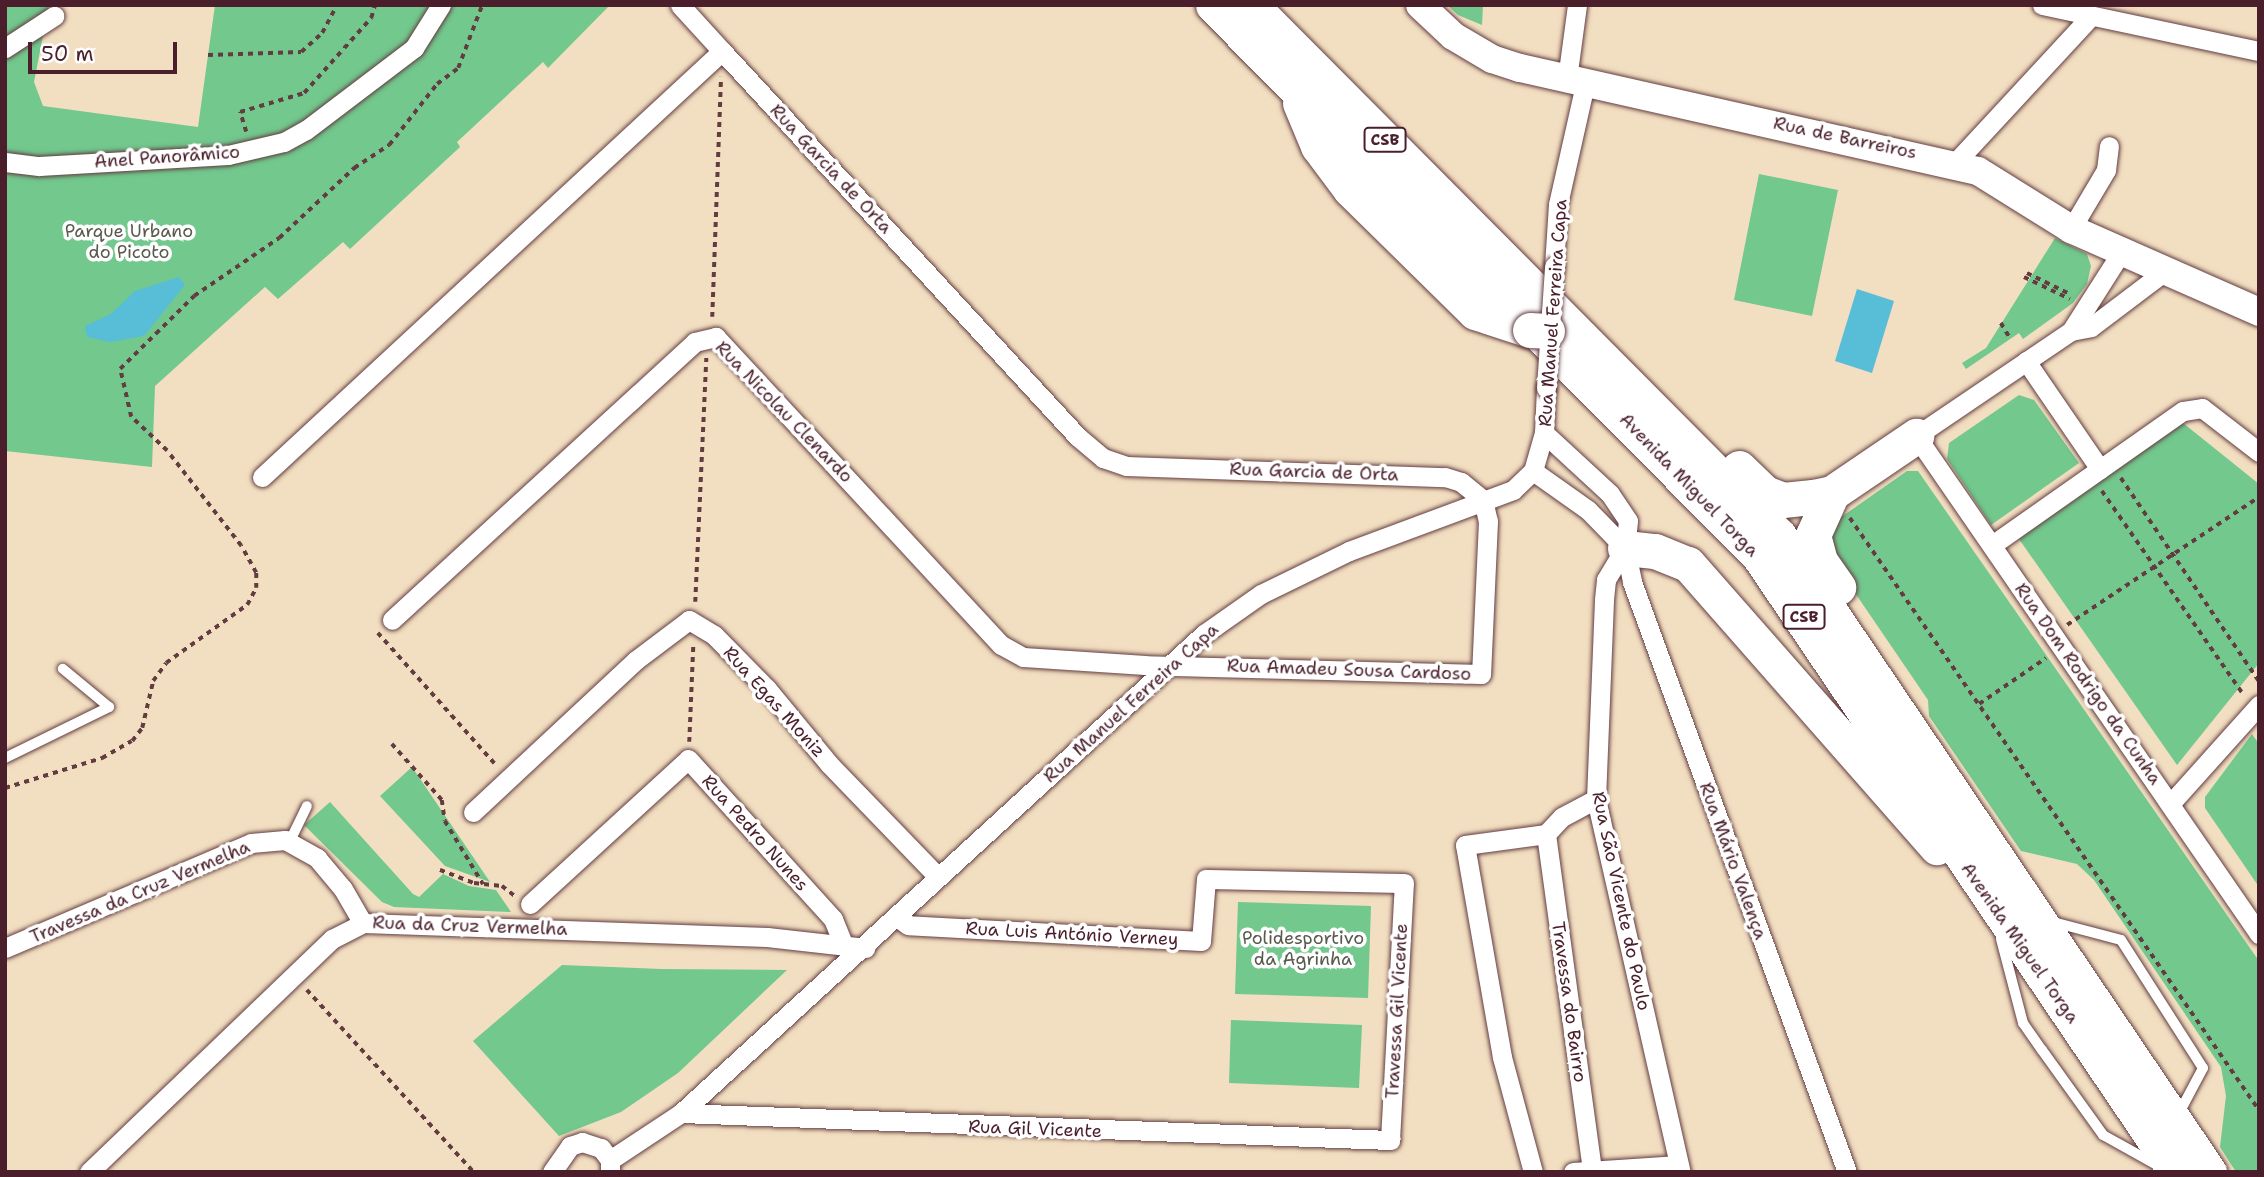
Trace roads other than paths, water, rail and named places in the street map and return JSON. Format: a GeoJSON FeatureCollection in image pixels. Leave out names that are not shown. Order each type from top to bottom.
{"type":"FeatureCollection","features":[{"type":"Feature","properties":{"kind":"highway","name":"Avenida Miguel Torga"},"geometry":{"type":"LineString","coordinates":[[1213,5],[1743,537],[1832,659],[1990,902],[2176,1172]]}},
{"type":"Feature","properties":{"kind":"highway","name":"Avenida Miguel Torga"},"geometry":{"type":"LineString","coordinates":[[1251,5],[1779,536],[2040,918],[2209,1172]]}},
{"type":"Feature","properties":{"kind":"highway"},"geometry":{"type":"LineString","coordinates":[[1294,86],[1318,146],[1350,189],[1475,312],[1542,331]]}},
{"type":"Feature","properties":{"kind":"highway"},"geometry":{"type":"LineString","coordinates":[[1652,406],[1696,428],[1765,493],[1783,500],[1838,502]]}},
{"type":"Feature","properties":{"kind":"highway"},"geometry":{"type":"LineString","coordinates":[[1900,712],[1900,680],[1820,561],[1813,535],[1838,502],[1916,436]]}},
{"type":"Feature","properties":{"kind":"highway"},"geometry":{"type":"LineString","coordinates":[[1625,548],[1655,551],[1688,564],[1894,804],[1990,902]]}},
{"type":"Feature","properties":{"kind":"street","name":"Anel Panorâmico"},"geometry":{"type":"LineString","coordinates":[[5,162],[39,166],[251,151],[306,130],[387,71],[414,48],[441,5]]}},
{"type":"Feature","properties":{"kind":"street","name":"Rua Garcia de Orta"},"geometry":{"type":"LineString","coordinates":[[680,5],[1079,437],[1103,458],[1126,466],[1445,477],[1461,482],[1483,500]]}},
{"type":"Feature","properties":{"kind":"street","name":"Rua de Barreiros"},"geometry":{"type":"LineString","coordinates":[[1420,5],[1452,36],[1492,59],[1576,82],[1954,164],[1994,180],[2071,229],[2259,312]]}},
{"type":"Feature","properties":{"kind":"street","name":"Rua Manuel Ferreira Capa"},"geometry":{"type":"LineString","coordinates":[[610,1166],[681,1113],[864,948],[1169,665],[1261,594],[1349,551],[1513,490],[1533,471],[1544,433],[1546,388],[1542,331],[1554,266],[1558,204],[1576,82],[1577,5]]}},
{"type":"Feature","properties":{"kind":"street"},"geometry":{"type":"LineString","coordinates":[[2042,5],[2259,51]]}},
{"type":"Feature","properties":{"kind":"street"},"geometry":{"type":"LineString","coordinates":[[5,48],[54,16]]}},
{"type":"Feature","properties":{"kind":"street"},"geometry":{"type":"LineString","coordinates":[[1954,164],[2091,16]]}},
{"type":"Feature","properties":{"kind":"street"},"geometry":{"type":"LineString","coordinates":[[262,477],[722,51]]}},
{"type":"Feature","properties":{"kind":"street"},"geometry":{"type":"LineString","coordinates":[[2071,229],[2106,170],[2109,146]]}},
{"type":"Feature","properties":{"kind":"street"},"geometry":{"type":"LineString","coordinates":[[2071,331],[2122,251]]}},
{"type":"Feature","properties":{"kind":"street"},"geometry":{"type":"LineString","coordinates":[[1916,436],[2071,331],[2091,327],[2165,271]]}},
{"type":"Feature","properties":{"kind":"street","name":"Rua Nicolau Clenardo"},"geometry":{"type":"LineString","coordinates":[[392,620],[695,342],[711,338],[1000,645],[1023,657],[1169,665]]}},
{"type":"Feature","properties":{"kind":"street"},"geometry":{"type":"LineString","coordinates":[[2026,361],[2100,469]]}},
{"type":"Feature","properties":{"kind":"street"},"geometry":{"type":"LineString","coordinates":[[1992,545],[2183,411],[2202,408],[2259,452]]}},
{"type":"Feature","properties":{"kind":"street","name":"Rua Mário Valença"},"geometry":{"type":"LineString","coordinates":[[1544,433],[1621,506],[1628,521],[1625,548],[1632,582],[1847,1172]]}},
{"type":"Feature","properties":{"kind":"street","name":"Rua Dom Rodrigo da Cunha"},"geometry":{"type":"LineString","coordinates":[[1916,436],[2259,934]]}},
{"type":"Feature","properties":{"kind":"street"},"geometry":{"type":"LineString","coordinates":[[1533,471],[1588,510],[1625,548]]}},
{"type":"Feature","properties":{"kind":"street","name":"Rua Amadeu Sousa Cardoso"},"geometry":{"type":"LineString","coordinates":[[1169,665],[1481,674],[1488,521],[1483,500]]}},
{"type":"Feature","properties":{"kind":"street","name":"Rua São Vicente do Paulo"},"geometry":{"type":"LineString","coordinates":[[1625,548],[1606,580],[1596,799],[1680,1168]]}},
{"type":"Feature","properties":{"kind":"street","name":"Rua Egas Moniz"},"geometry":{"type":"LineString","coordinates":[[473,812],[636,660],[689,620],[714,635],[766,689],[828,764],[938,877]]}},
{"type":"Feature","properties":{"kind":"street"},"geometry":{"type":"LineString","coordinates":[[2171,803],[2256,708]]}},
{"type":"Feature","properties":{"kind":"street","name":"Rua Pedro Nunes"},"geometry":{"type":"LineString","coordinates":[[526,903],[688,759],[833,919],[844,946]]}},
{"type":"Feature","properties":{"kind":"street"},"geometry":{"type":"LineString","coordinates":[[1533,1172],[1502,1057],[1465,845],[1546,834],[1562,817],[1596,799]]}},
{"type":"Feature","properties":{"kind":"street","name":"Travessa do Bairro"},"geometry":{"type":"LineString","coordinates":[[1546,834],[1583,1171]]}},
{"type":"Feature","properties":{"kind":"street"},"geometry":{"type":"LineString","coordinates":[[289,842],[317,858],[343,889],[363,923]]}},
{"type":"Feature","properties":{"kind":"street","name":"Travessa da Cruz Vermelha"},"geometry":{"type":"LineString","coordinates":[[5,948],[251,843],[289,842]]}},
{"type":"Feature","properties":{"kind":"street","name":"Rua Luis António Verney"},"geometry":{"type":"LineString","coordinates":[[897,917],[908,925],[1201,941],[1206,879],[1404,883]]}},
{"type":"Feature","properties":{"kind":"street","name":"Travessa Gil Vicente"},"geometry":{"type":"LineString","coordinates":[[1390,1140],[1404,883]]}},
{"type":"Feature","properties":{"kind":"street","name":"Rua da Cruz Vermelha"},"geometry":{"type":"LineString","coordinates":[[89,1172],[332,939],[363,923],[767,937],[864,948]]}},
{"type":"Feature","properties":{"kind":"street","name":"Rua Gil Vicente"},"geometry":{"type":"LineString","coordinates":[[681,1113],[1390,1140]]}},
{"type":"Feature","properties":{"kind":"street"},"geometry":{"type":"LineString","coordinates":[[557,1169],[570,1146],[582,1142],[601,1147],[610,1166]]}},
{"type":"Feature","properties":{"kind":"street"},"geometry":{"type":"LineString","coordinates":[[1583,1171],[1680,1168]]}},
{"type":"Feature","properties":{"kind":"lane"},"geometry":{"type":"LineString","coordinates":[[5,758],[108,707],[63,669]]}},
{"type":"Feature","properties":{"kind":"lane"},"geometry":{"type":"LineString","coordinates":[[289,842],[307,806]]}},
{"type":"Feature","properties":{"kind":"lane"},"geometry":{"type":"LineString","coordinates":[[1990,902],[2023,1023],[2103,1135],[2169,1172]]}},
{"type":"Feature","properties":{"kind":"lane"},"geometry":{"type":"LineString","coordinates":[[2040,918],[2121,940],[2203,1068],[2175,1121]]}},
{"type":"Feature","properties":{"kind":"water"},"geometry":{"type":"Polygon","coordinates":[[[179,277],[185,285],[144,336],[110,342],[87,337],[85,326],[111,314],[135,291],[179,277]]]}},
{"type":"Feature","properties":{"kind":"water"},"geometry":{"type":"Polygon","coordinates":[[[1857,289],[1894,301],[1872,373],[1835,361],[1857,289]]]}},
{"type":"Feature","properties":{"kind":"park label","name":"Parque Urbano do Picoto"},"geometry":{"type":"Point","coordinates":[129,242]}},
{"type":"Feature","properties":{"kind":"park label","name":"Polidesportivo da Agrinha"},"geometry":{"type":"Point","coordinates":[1303,949]}}]}
